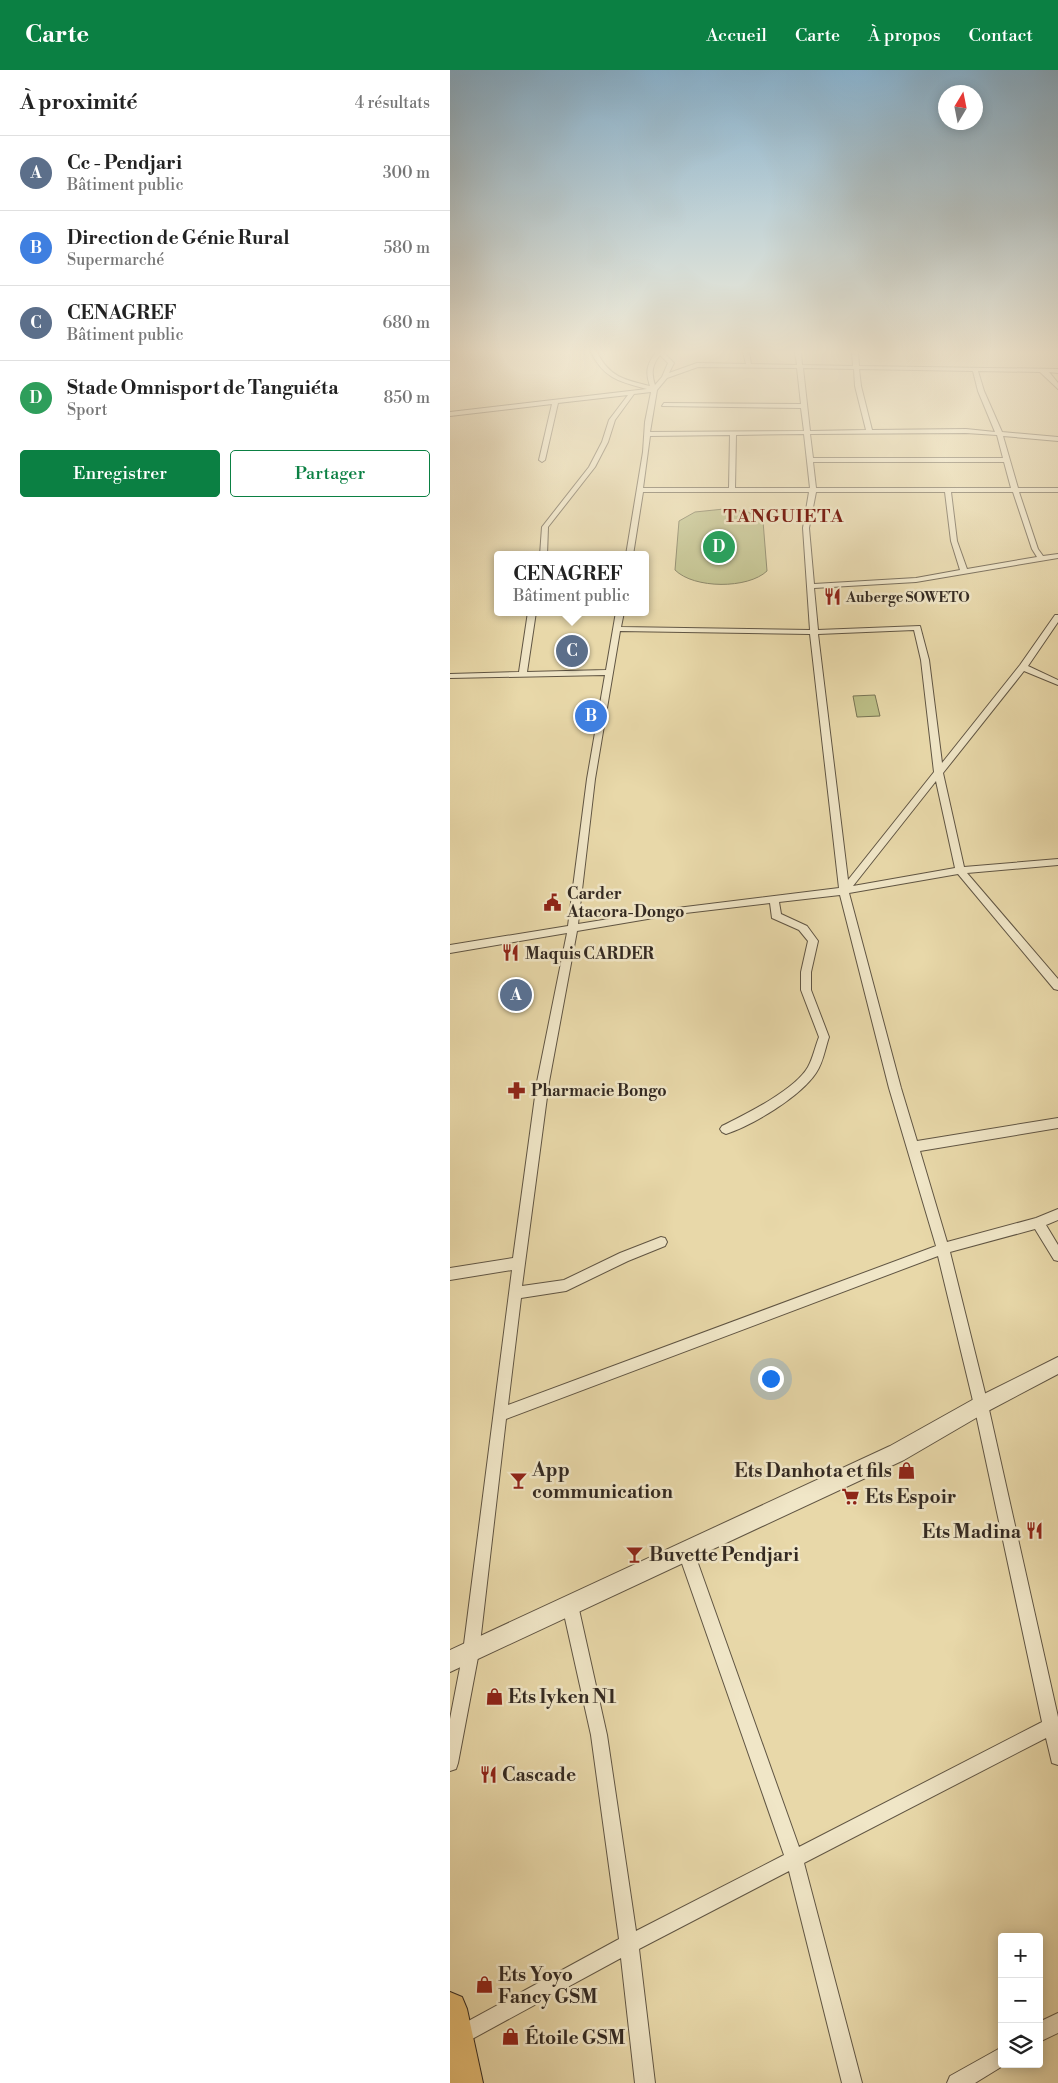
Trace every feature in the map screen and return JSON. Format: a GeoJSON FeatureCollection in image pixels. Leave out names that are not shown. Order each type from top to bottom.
{"type":"FeatureCollection","features":[{"type":"Feature","properties":{"kind":"highway"},"geometry":{"type":"LineString","coordinates":[[452,2029],[466,2083]]}},
{"type":"Feature","properties":{"kind":"street"},"geometry":{"type":"LineString","coordinates":[[542,460],[545,446]]}},
{"type":"Feature","properties":{"kind":"street"},"geometry":{"type":"LineString","coordinates":[[543,551],[545,528],[564,506],[592,467],[603,446]]}},
{"type":"Feature","properties":{"kind":"street"},"geometry":{"type":"LineString","coordinates":[[630,551],[646,446]]}},
{"type":"Feature","properties":{"kind":"street"},"geometry":{"type":"LineString","coordinates":[[732,489],[733,446]]}},
{"type":"Feature","properties":{"kind":"street"},"geometry":{"type":"LineString","coordinates":[[807,446],[813,489],[806,528],[814,632],[844,891],[895,1088],[943,1249],[1055,1725],[1058,1757]]}},
{"type":"Feature","properties":{"kind":"street"},"geometry":{"type":"LineString","coordinates":[[1004,446],[1023,517],[1035,549],[1041,558]]}},
{"type":"Feature","properties":{"kind":"street"},"geometry":{"type":"LineString","coordinates":[[809,460],[1008,460]]}},
{"type":"Feature","properties":{"kind":"street"},"geometry":{"type":"LineString","coordinates":[[639,490],[1058,490]]}},
{"type":"Feature","properties":{"kind":"street"},"geometry":{"type":"LineString","coordinates":[[948,490],[954,541],[964,572]]}},
{"type":"Feature","properties":{"kind":"street"},"geometry":{"type":"LineString","coordinates":[[811,586],[916,580],[1058,556]]}},
{"type":"Feature","properties":{"kind":"street"},"geometry":{"type":"LineString","coordinates":[[523,673],[531,616]]}},
{"type":"Feature","properties":{"kind":"street"},"geometry":{"type":"LineString","coordinates":[[450,1763],[471,1652],[490,1506],[499,1415],[543,1082],[573,928],[591,779],[619,616]]}},
{"type":"Feature","properties":{"kind":"street"},"geometry":{"type":"LineString","coordinates":[[844,891],[1023,667],[1058,617]]}},
{"type":"Feature","properties":{"kind":"street"},"geometry":{"type":"LineString","coordinates":[[617,629],[814,632],[917,628],[925,660],[939,773],[960,870],[1058,986]]}},
{"type":"Feature","properties":{"kind":"street"},"geometry":{"type":"LineString","coordinates":[[1023,667],[1058,683]]}},
{"type":"Feature","properties":{"kind":"street"},"geometry":{"type":"LineString","coordinates":[[450,676],[611,672]]}},
{"type":"Feature","properties":{"kind":"street"},"geometry":{"type":"LineString","coordinates":[[450,949],[677,911],[844,891],[960,870],[1058,862]]}},
{"type":"Feature","properties":{"kind":"street"},"geometry":{"type":"LineString","coordinates":[[726,1129],[747,1120],[795,1086],[812,1070],[824,1037],[806,990],[806,972],[813,940],[803,928],[776,916],[774,899]]}},
{"type":"Feature","properties":{"kind":"street"},"geometry":{"type":"LineString","coordinates":[[912,1147],[1058,1123]]}},
{"type":"Feature","properties":{"kind":"street"},"geometry":{"type":"LineString","coordinates":[[499,1415],[943,1249],[1038,1223],[1058,1214]]}},
{"type":"Feature","properties":{"kind":"street"},"geometry":{"type":"LineString","coordinates":[[1038,1223],[1058,1256]]}},
{"type":"Feature","properties":{"kind":"street"},"geometry":{"type":"LineString","coordinates":[[516,1293],[566,1285],[624,1257],[661,1242]]}},
{"type":"Feature","properties":{"kind":"street"},"geometry":{"type":"LineString","coordinates":[[450,1274],[520,1263]]}},
{"type":"Feature","properties":{"kind":"street"},"geometry":{"type":"LineString","coordinates":[[450,1661],[897,1454],[1058,1364]]}},
{"type":"Feature","properties":{"kind":"street"},"geometry":{"type":"LineString","coordinates":[[686,1552],[794,1858],[852,2083]]}},
{"type":"Feature","properties":{"kind":"street"},"geometry":{"type":"LineString","coordinates":[[570,1606],[599,1735],[629,1944],[644,2083]]}},
{"type":"Feature","properties":{"kind":"street"},"geometry":{"type":"LineString","coordinates":[[452,2029],[629,1944],[1055,1725]]}},
{"type":"Feature","properties":{"kind":"street"},"geometry":{"type":"LineString","coordinates":[[1043,2031],[1058,2022]]}},
{"type":"Feature","properties":{"kind":"street"},"geometry":{"type":"LineString","coordinates":[[957,2083],[998,2058]]}},
{"type":"Feature","properties":{"kind":"green space"},"geometry":{"type":"Polygon","coordinates":[[[724,509],[748,512],[763,521],[767,571],[747,581],[735,584],[721,584],[695,581],[675,570],[679,521],[695,512],[724,509]]]}},
{"type":"Feature","properties":{"kind":"green space"},"geometry":{"type":"Polygon","coordinates":[[[875,695],[880,716],[857,717],[853,696],[875,695]]]}},
{"type":"Feature","properties":{"kind":"place","name":"Stade Omnisport de Tanguiéta"},"geometry":{"type":"Point","coordinates":[719,547]}},
{"type":"Feature","properties":{"kind":"place","name":"Auberge SOWETO"},"geometry":{"type":"Point","coordinates":[832,597]}},
{"type":"Feature","properties":{"kind":"place","name":"CENAGREF"},"geometry":{"type":"Point","coordinates":[572,651]}},
{"type":"Feature","properties":{"kind":"place","name":"Direction de Génie Rural"},"geometry":{"type":"Point","coordinates":[591,716]}},
{"type":"Feature","properties":{"kind":"place","name":"Carder Atacora-Dongo"},"geometry":{"type":"Point","coordinates":[553,902]}},
{"type":"Feature","properties":{"kind":"place","name":"Maquis CARDER"},"geometry":{"type":"Point","coordinates":[511,953]}},
{"type":"Feature","properties":{"kind":"place","name":"Cc - Pendjari"},"geometry":{"type":"Point","coordinates":[516,995]}},
{"type":"Feature","properties":{"kind":"place","name":"Pharmacie Bongo"},"geometry":{"type":"Point","coordinates":[517,1090]}},
{"type":"Feature","properties":{"kind":"place","name":"Ets Danhota et fils"},"geometry":{"type":"Point","coordinates":[906,1470]}},
{"type":"Feature","properties":{"kind":"place","name":"App communication"},"geometry":{"type":"Point","coordinates":[518,1480]}},
{"type":"Feature","properties":{"kind":"place","name":"Ets Espoir"},"geometry":{"type":"Point","coordinates":[851,1496]}},
{"type":"Feature","properties":{"kind":"place","name":"Ets Madina"},"geometry":{"type":"Point","coordinates":[1035,1531]}},
{"type":"Feature","properties":{"kind":"place","name":"Buvette Pendjari"},"geometry":{"type":"Point","coordinates":[635,1554]}},
{"type":"Feature","properties":{"kind":"place","name":"Ets Iyken N1"},"geometry":{"type":"Point","coordinates":[494,1696]}},
{"type":"Feature","properties":{"kind":"place","name":"Cascade"},"geometry":{"type":"Point","coordinates":[488,1774]}},
{"type":"Feature","properties":{"kind":"place","name":"Ets Yoyo Fancy GSM"},"geometry":{"type":"Point","coordinates":[484,1985]}},
{"type":"Feature","properties":{"kind":"place","name":"Étoile GSM"},"geometry":{"type":"Point","coordinates":[511,2037]}},
{"type":"Feature","properties":{"kind":"district","name":"TANGUIETA"},"geometry":{"type":"Point","coordinates":[784,516]}}]}
